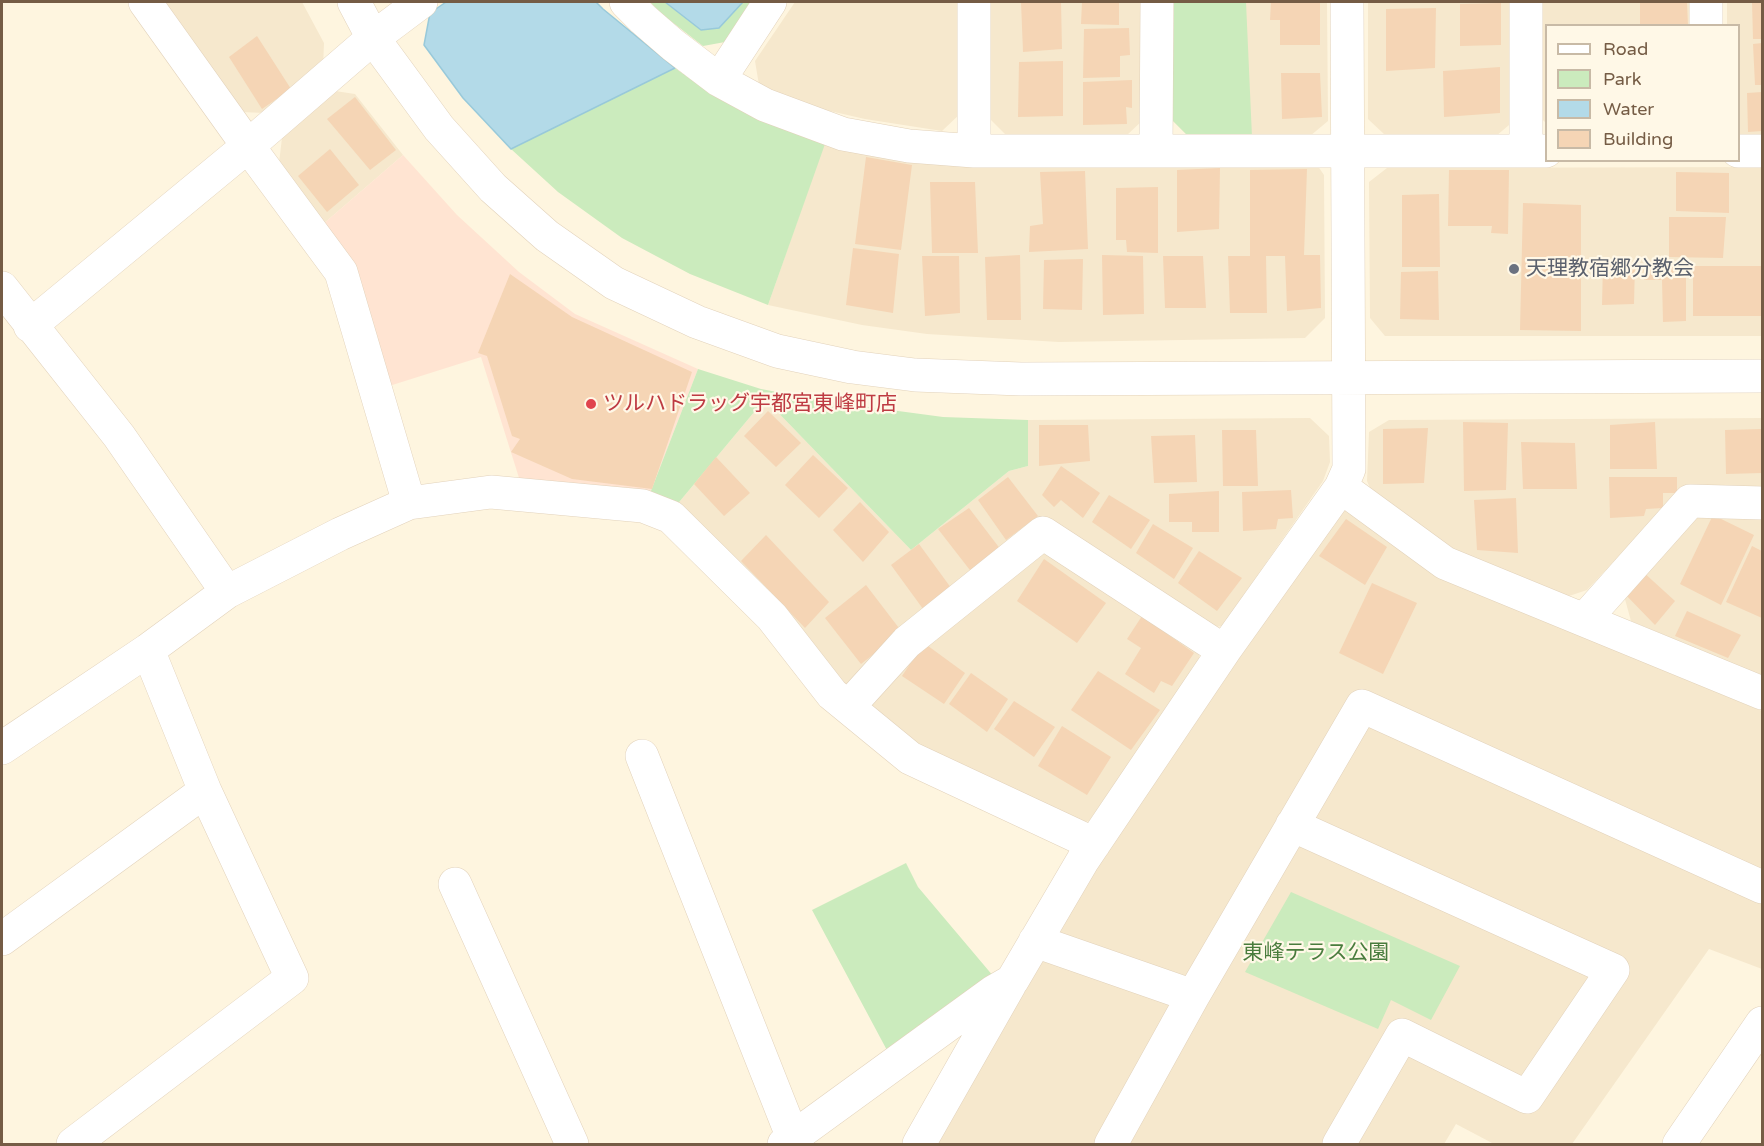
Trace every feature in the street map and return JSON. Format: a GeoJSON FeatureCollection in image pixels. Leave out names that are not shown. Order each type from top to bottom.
{"type":"FeatureCollection","features":[{"type":"Feature","properties":{"kind":"street"},"geometry":{"type":"LineString","coordinates":[[145,2],[341,272],[409,503]]}},
{"type":"Feature","properties":{"kind":"street"},"geometry":{"type":"LineString","coordinates":[[354,2],[373,38],[439,128],[492,188],[546,236],[614,283],[697,322],[777,351],[852,367],[915,375],[1021,379],[1762,376]]}},
{"type":"Feature","properties":{"kind":"street"},"geometry":{"type":"LineString","coordinates":[[30,326],[248,146],[373,38],[421,2]]}},
{"type":"Feature","properties":{"kind":"street"},"geometry":{"type":"LineString","coordinates":[[626,2],[642,19],[719,80],[765,105],[843,134],[909,146],[974,151],[1536,151],[1526,2]]}},
{"type":"Feature","properties":{"kind":"street"},"geometry":{"type":"LineString","coordinates":[[719,80],[770,2]]}},
{"type":"Feature","properties":{"kind":"street"},"geometry":{"type":"LineString","coordinates":[[974,2],[974,151]]}},
{"type":"Feature","properties":{"kind":"street"},"geometry":{"type":"LineString","coordinates":[[1156,150],[1157,2]]}},
{"type":"Feature","properties":{"kind":"street"},"geometry":{"type":"LineString","coordinates":[[919,1144],[1002,986],[1035,941],[1094,844],[1224,651],[1341,487],[1349,469],[1347,2]]}},
{"type":"Feature","properties":{"kind":"street"},"geometry":{"type":"LineString","coordinates":[[1706,2],[1706,24]]}},
{"type":"Feature","properties":{"kind":"street"},"geometry":{"type":"LineString","coordinates":[[1740,151],[1762,151]]}},
{"type":"Feature","properties":{"kind":"street"},"geometry":{"type":"LineString","coordinates":[[2,288],[119,436],[227,591]]}},
{"type":"Feature","properties":{"kind":"street"},"geometry":{"type":"LineString","coordinates":[[1341,487],[1445,563],[1762,693]]}},
{"type":"Feature","properties":{"kind":"street"},"geometry":{"type":"LineString","coordinates":[[2,748],[148,650],[227,591],[340,534],[409,503],[491,492],[643,506],[671,517],[772,617],[832,694],[910,758],[1094,844]]}},
{"type":"Feature","properties":{"kind":"street"},"geometry":{"type":"LineString","coordinates":[[1584,620],[1690,501],[1762,503]]}},
{"type":"Feature","properties":{"kind":"street"},"geometry":{"type":"LineString","coordinates":[[848,707],[907,642],[1043,533],[1224,651]]}},
{"type":"Feature","properties":{"kind":"street"},"geometry":{"type":"LineString","coordinates":[[73,1144],[292,978],[205,791],[148,650]]}},
{"type":"Feature","properties":{"kind":"street"},"geometry":{"type":"LineString","coordinates":[[1111,1144],[1193,996],[1362,706],[1762,887]]}},
{"type":"Feature","properties":{"kind":"street"},"geometry":{"type":"LineString","coordinates":[[642,756],[789,1141],[1002,986]]}},
{"type":"Feature","properties":{"kind":"street"},"geometry":{"type":"LineString","coordinates":[[2,939],[205,791]]}},
{"type":"Feature","properties":{"kind":"street"},"geometry":{"type":"LineString","coordinates":[[1292,825],[1613,970],[1527,1097],[1402,1035],[1339,1144]]}},
{"type":"Feature","properties":{"kind":"street"},"geometry":{"type":"LineString","coordinates":[[455,884],[572,1144]]}},
{"type":"Feature","properties":{"kind":"street"},"geometry":{"type":"LineString","coordinates":[[1035,941],[1193,996]]}},
{"type":"Feature","properties":{"kind":"street"},"geometry":{"type":"LineString","coordinates":[[1679,1144],[1762,1023]]}},
{"type":"Feature","properties":{"kind":"shaded area"},"geometry":{"type":"Polygon","coordinates":[[[163,2],[302,2],[324,43],[323,68],[266,113],[240,112],[163,2]]]}},
{"type":"Feature","properties":{"kind":"shaded area"},"geometry":{"type":"Polygon","coordinates":[[[795,2],[961,2],[961,113],[942,131],[865,119],[808,106],[759,85],[755,61],[795,2]]]}},
{"type":"Feature","properties":{"kind":"shaded area"},"geometry":{"type":"Polygon","coordinates":[[[990,2],[1143,2],[1143,120],[1127,135],[1007,136],[990,119],[990,2]]]}},
{"type":"Feature","properties":{"kind":"shaded area"},"geometry":{"type":"Polygon","coordinates":[[[1173,2],[1327,2],[1328,121],[1310,136],[1189,137],[1173,121],[1173,2]]]}},
{"type":"Feature","properties":{"kind":"shaded area"},"geometry":{"type":"Polygon","coordinates":[[[1368,2],[1515,2],[1515,120],[1496,136],[1385,135],[1368,119],[1368,2]]]}},
{"type":"Feature","properties":{"kind":"shaded area"},"geometry":{"type":"Polygon","coordinates":[[[1541,2],[1694,2],[1694,24],[1545,24],[1545,122],[1541,118],[1541,2]]]}},
{"type":"Feature","properties":{"kind":"shaded area"},"geometry":{"type":"Polygon","coordinates":[[[1727,2],[1762,2],[1762,135],[1740,135],[1740,24],[1727,24],[1727,2]]]}},
{"type":"Feature","properties":{"kind":"shaded area"},"geometry":{"type":"Polygon","coordinates":[[[335,91],[355,94],[403,155],[322,225],[279,163],[282,138],[335,91]]]}},
{"type":"Feature","properties":{"kind":"shaded area"},"geometry":{"type":"Polygon","coordinates":[[[824,144],[1313,159],[1324,175],[1325,318],[1305,338],[1059,342],[927,334],[862,325],[768,305],[824,144]]]}},
{"type":"Feature","properties":{"kind":"shaded area"},"geometry":{"type":"Polygon","coordinates":[[[403,155],[457,215],[519,272],[575,314],[698,369],[649,496],[520,481],[481,357],[386,387],[322,225],[403,155]]]}},
{"type":"Feature","properties":{"kind":"shaded area"},"geometry":{"type":"Polygon","coordinates":[[[1762,167],[1762,336],[1385,336],[1370,318],[1369,182],[1387,168],[1762,167]]]}},
{"type":"Feature","properties":{"kind":"shaded area"},"geometry":{"type":"Polygon","coordinates":[[[765,399],[911,550],[1009,471],[1028,466],[1028,420],[1310,418],[1329,436],[1330,462],[1323,481],[1222,626],[1208,628],[1044,524],[848,688],[675,507],[765,399]]]}},
{"type":"Feature","properties":{"kind":"shaded area"},"geometry":{"type":"Polygon","coordinates":[[[1762,418],[1762,489],[1683,487],[1587,590],[1566,597],[1452,552],[1376,502],[1367,481],[1369,432],[1389,420],[1762,418]]]}},
{"type":"Feature","properties":{"kind":"shaded area"},"geometry":{"type":"Polygon","coordinates":[[[1349,509],[1450,582],[1762,711],[1762,969],[1709,949],[1572,1144],[1494,1144],[1456,1124],[1444,1144],[933,1144],[1022,979],[1338,512],[1349,509]]]}},
{"type":"Feature","properties":{"kind":"shaded area"},"geometry":{"type":"Polygon","coordinates":[[[1705,510],[1762,513],[1762,676],[1631,621],[1623,592],[1686,521],[1705,510]]]}},
{"type":"Feature","properties":{"kind":"shaded area"},"geometry":{"type":"Polygon","coordinates":[[[1040,550],[1196,643],[1200,660],[1089,821],[1073,825],[912,749],[871,716],[870,702],[911,653],[1040,550]]]}},
{"type":"Feature","properties":{"kind":"green space"},"geometry":{"type":"Polygon","coordinates":[[[650,2],[751,2],[725,42],[703,46],[650,2]]]}},
{"type":"Feature","properties":{"kind":"green space"},"geometry":{"type":"Polygon","coordinates":[[[1173,2],[1246,2],[1252,137],[1189,137],[1173,121],[1173,2]]]}},
{"type":"Feature","properties":{"kind":"green space"},"geometry":{"type":"Polygon","coordinates":[[[675,68],[699,85],[825,144],[768,305],[690,274],[622,238],[558,192],[511,149],[675,68]]]}},
{"type":"Feature","properties":{"kind":"green space"},"geometry":{"type":"Polygon","coordinates":[[[698,369],[761,389],[831,402],[943,417],[1028,420],[1028,466],[1009,471],[911,550],[765,399],[675,507],[649,496],[698,369]]]}},
{"type":"Feature","properties":{"kind":"green space"},"geometry":{"type":"Polygon","coordinates":[[[906,863],[918,887],[994,977],[889,1054],[812,910],[906,863]]]}},
{"type":"Feature","properties":{"kind":"green space","name":"東峰テラス公園"},"geometry":{"type":"Polygon","coordinates":[[[1291,892],[1460,966],[1431,1020],[1391,1000],[1378,1029],[1245,972],[1291,892]]]}},
{"type":"Feature","properties":{"kind":"water"},"geometry":{"type":"Polygon","coordinates":[[[446,2],[596,2],[675,68],[511,149],[463,98],[424,45],[430,13],[446,2]]]}},
{"type":"Feature","properties":{"kind":"water"},"geometry":{"type":"Polygon","coordinates":[[[665,2],[743,2],[719,28],[701,30],[665,2]]]}},
{"type":"Feature","properties":{"kind":"building"},"geometry":{"type":"Polygon","coordinates":[[[1021,2],[1061,2],[1062,49],[1023,52],[1021,2]]]}},
{"type":"Feature","properties":{"kind":"building"},"geometry":{"type":"Polygon","coordinates":[[[1082,2],[1119,2],[1119,25],[1081,24],[1082,2]]]}},
{"type":"Feature","properties":{"kind":"building"},"geometry":{"type":"Polygon","coordinates":[[[1271,2],[1320,2],[1320,45],[1280,45],[1280,20],[1270,20],[1271,2]]]}},
{"type":"Feature","properties":{"kind":"building"},"geometry":{"type":"Polygon","coordinates":[[[1640,2],[1687,2],[1688,24],[1640,24],[1640,2]]]}},
{"type":"Feature","properties":{"kind":"building"},"geometry":{"type":"Polygon","coordinates":[[[1752,2],[1762,2],[1762,39],[1753,39],[1752,2]]]}},
{"type":"Feature","properties":{"kind":"building"},"geometry":{"type":"Polygon","coordinates":[[[1501,3],[1501,45],[1460,46],[1460,4],[1501,3]]]}},
{"type":"Feature","properties":{"kind":"building"},"geometry":{"type":"Polygon","coordinates":[[[1436,8],[1435,68],[1386,71],[1386,9],[1436,8]]]}},
{"type":"Feature","properties":{"kind":"building"},"geometry":{"type":"Polygon","coordinates":[[[1129,28],[1130,55],[1120,56],[1120,77],[1083,78],[1084,29],[1129,28]]]}},
{"type":"Feature","properties":{"kind":"building"},"geometry":{"type":"Polygon","coordinates":[[[257,36],[291,89],[262,109],[229,57],[257,36]]]}},
{"type":"Feature","properties":{"kind":"building"},"geometry":{"type":"Polygon","coordinates":[[[1762,43],[1762,85],[1755,85],[1753,44],[1762,43]]]}},
{"type":"Feature","properties":{"kind":"building"},"geometry":{"type":"Polygon","coordinates":[[[1063,61],[1063,116],[1018,117],[1019,62],[1063,61]]]}},
{"type":"Feature","properties":{"kind":"building"},"geometry":{"type":"Polygon","coordinates":[[[1500,67],[1500,113],[1444,117],[1443,71],[1500,67]]]}},
{"type":"Feature","properties":{"kind":"building"},"geometry":{"type":"Polygon","coordinates":[[[1281,73],[1320,73],[1322,117],[1282,119],[1281,73]]]}},
{"type":"Feature","properties":{"kind":"building"},"geometry":{"type":"Polygon","coordinates":[[[1132,80],[1132,108],[1126,107],[1127,124],[1083,125],[1083,82],[1132,80]]]}},
{"type":"Feature","properties":{"kind":"building"},"geometry":{"type":"Polygon","coordinates":[[[1762,92],[1762,131],[1748,132],[1747,93],[1762,92]]]}},
{"type":"Feature","properties":{"kind":"building"},"geometry":{"type":"Polygon","coordinates":[[[355,97],[396,150],[370,170],[327,119],[355,97]]]}},
{"type":"Feature","properties":{"kind":"building"},"geometry":{"type":"Polygon","coordinates":[[[330,149],[359,185],[327,212],[298,176],[330,149]]]}},
{"type":"Feature","properties":{"kind":"building"},"geometry":{"type":"Polygon","coordinates":[[[866,157],[912,165],[901,250],[855,244],[866,157]]]}},
{"type":"Feature","properties":{"kind":"building"},"geometry":{"type":"Polygon","coordinates":[[[1220,168],[1219,229],[1177,232],[1177,170],[1220,168]]]}},
{"type":"Feature","properties":{"kind":"building"},"geometry":{"type":"Polygon","coordinates":[[[1307,169],[1304,255],[1320,255],[1321,308],[1287,311],[1285,256],[1266,256],[1267,313],[1230,313],[1228,256],[1250,256],[1250,170],[1307,169]]]}},
{"type":"Feature","properties":{"kind":"building"},"geometry":{"type":"Polygon","coordinates":[[[1449,170],[1509,170],[1508,234],[1491,233],[1492,226],[1448,226],[1449,170]]]}},
{"type":"Feature","properties":{"kind":"building"},"geometry":{"type":"Polygon","coordinates":[[[1085,171],[1088,249],[1029,252],[1030,226],[1043,224],[1040,172],[1085,171]]]}},
{"type":"Feature","properties":{"kind":"building"},"geometry":{"type":"Polygon","coordinates":[[[1676,172],[1729,173],[1729,213],[1676,211],[1676,172]]]}},
{"type":"Feature","properties":{"kind":"building"},"geometry":{"type":"Polygon","coordinates":[[[930,182],[975,182],[978,253],[932,253],[930,182]]]}},
{"type":"Feature","properties":{"kind":"building"},"geometry":{"type":"Polygon","coordinates":[[[1158,187],[1158,253],[1127,252],[1126,240],[1116,240],[1116,188],[1158,187]]]}},
{"type":"Feature","properties":{"kind":"building"},"geometry":{"type":"Polygon","coordinates":[[[1439,194],[1440,267],[1402,267],[1402,195],[1439,194]]]}},
{"type":"Feature","properties":{"kind":"building"},"geometry":{"type":"Polygon","coordinates":[[[1523,203],[1581,205],[1581,331],[1520,330],[1523,203]]]}},
{"type":"Feature","properties":{"kind":"building"},"geometry":{"type":"Polygon","coordinates":[[[1669,217],[1726,217],[1723,258],[1669,257],[1669,217]]]}},
{"type":"Feature","properties":{"kind":"building"},"geometry":{"type":"Polygon","coordinates":[[[853,248],[899,254],[893,313],[846,305],[853,248]]]}},
{"type":"Feature","properties":{"kind":"building"},"geometry":{"type":"Polygon","coordinates":[[[1020,255],[1021,320],[987,320],[985,257],[1020,255]]]}},
{"type":"Feature","properties":{"kind":"building"},"geometry":{"type":"Polygon","coordinates":[[[1102,255],[1143,256],[1144,314],[1103,315],[1102,255]]]}},
{"type":"Feature","properties":{"kind":"building"},"geometry":{"type":"Polygon","coordinates":[[[922,256],[959,256],[960,313],[925,316],[922,256]]]}},
{"type":"Feature","properties":{"kind":"building"},"geometry":{"type":"Polygon","coordinates":[[[1163,256],[1203,256],[1206,308],[1165,308],[1163,256]]]}},
{"type":"Feature","properties":{"kind":"building"},"geometry":{"type":"Polygon","coordinates":[[[1083,259],[1082,310],[1043,309],[1044,260],[1083,259]]]}},
{"type":"Feature","properties":{"kind":"building"},"geometry":{"type":"Polygon","coordinates":[[[1643,263],[1686,264],[1686,321],[1663,322],[1662,280],[1644,280],[1643,263]]]}},
{"type":"Feature","properties":{"kind":"building"},"geometry":{"type":"Polygon","coordinates":[[[1603,264],[1635,264],[1634,304],[1602,305],[1603,264]]]}},
{"type":"Feature","properties":{"kind":"building"},"geometry":{"type":"Polygon","coordinates":[[[1693,266],[1762,266],[1762,316],[1693,316],[1693,266]]]}},
{"type":"Feature","properties":{"kind":"building"},"geometry":{"type":"Polygon","coordinates":[[[1438,271],[1439,320],[1400,319],[1401,272],[1438,271]]]}},
{"type":"Feature","properties":{"kind":"building","name":"ツルハドラッグ宇都宮東峰町店"},"geometry":{"type":"Polygon","coordinates":[[[510,274],[572,317],[692,372],[652,489],[572,479],[511,452],[520,439],[512,436],[487,356],[478,353],[510,274]]]}},
{"type":"Feature","properties":{"kind":"building"},"geometry":{"type":"Polygon","coordinates":[[[768,411],[801,443],[776,467],[744,436],[768,411]]]}},
{"type":"Feature","properties":{"kind":"building"},"geometry":{"type":"Polygon","coordinates":[[[1463,422],[1508,423],[1506,490],[1464,491],[1463,422]]]}},
{"type":"Feature","properties":{"kind":"building"},"geometry":{"type":"Polygon","coordinates":[[[1655,422],[1657,469],[1610,469],[1610,425],[1655,422]]]}},
{"type":"Feature","properties":{"kind":"building"},"geometry":{"type":"Polygon","coordinates":[[[1039,425],[1088,425],[1090,461],[1039,466],[1039,425]]]}},
{"type":"Feature","properties":{"kind":"building"},"geometry":{"type":"Polygon","coordinates":[[[1428,428],[1424,483],[1383,484],[1383,429],[1428,428]]]}},
{"type":"Feature","properties":{"kind":"building"},"geometry":{"type":"Polygon","coordinates":[[[1762,429],[1762,473],[1726,474],[1725,430],[1762,429]]]}},
{"type":"Feature","properties":{"kind":"building"},"geometry":{"type":"Polygon","coordinates":[[[1222,430],[1256,430],[1258,486],[1223,486],[1222,430]]]}},
{"type":"Feature","properties":{"kind":"building"},"geometry":{"type":"Polygon","coordinates":[[[1195,435],[1197,482],[1154,483],[1151,436],[1195,435]]]}},
{"type":"Feature","properties":{"kind":"building"},"geometry":{"type":"Polygon","coordinates":[[[1521,442],[1575,443],[1577,489],[1523,489],[1521,442]]]}},
{"type":"Feature","properties":{"kind":"building"},"geometry":{"type":"Polygon","coordinates":[[[813,455],[848,488],[819,518],[785,485],[813,455]]]}},
{"type":"Feature","properties":{"kind":"building"},"geometry":{"type":"Polygon","coordinates":[[[716,457],[750,493],[724,516],[694,484],[716,457]]]}},
{"type":"Feature","properties":{"kind":"building"},"geometry":{"type":"Polygon","coordinates":[[[1061,466],[1100,493],[1083,518],[1061,500],[1054,507],[1042,495],[1061,466]]]}},
{"type":"Feature","properties":{"kind":"building"},"geometry":{"type":"Polygon","coordinates":[[[1008,477],[1038,516],[1006,540],[978,500],[1008,477]]]}},
{"type":"Feature","properties":{"kind":"building"},"geometry":{"type":"Polygon","coordinates":[[[1609,477],[1677,477],[1677,493],[1663,493],[1663,508],[1646,509],[1644,516],[1610,518],[1609,477]]]}},
{"type":"Feature","properties":{"kind":"building"},"geometry":{"type":"Polygon","coordinates":[[[1291,490],[1293,518],[1278,519],[1276,529],[1243,531],[1242,492],[1291,490]]]}},
{"type":"Feature","properties":{"kind":"building"},"geometry":{"type":"Polygon","coordinates":[[[1219,491],[1219,532],[1192,532],[1192,522],[1169,522],[1169,494],[1219,491]]]}},
{"type":"Feature","properties":{"kind":"building"},"geometry":{"type":"Polygon","coordinates":[[[1109,495],[1150,520],[1131,549],[1092,522],[1109,495]]]}},
{"type":"Feature","properties":{"kind":"building"},"geometry":{"type":"Polygon","coordinates":[[[1516,498],[1518,553],[1477,550],[1474,500],[1516,498]]]}},
{"type":"Feature","properties":{"kind":"building"},"geometry":{"type":"Polygon","coordinates":[[[860,502],[889,532],[863,562],[833,530],[860,502]]]}},
{"type":"Feature","properties":{"kind":"building"},"geometry":{"type":"Polygon","coordinates":[[[969,508],[1001,550],[973,574],[938,529],[969,508]]]}},
{"type":"Feature","properties":{"kind":"building"},"geometry":{"type":"Polygon","coordinates":[[[1713,515],[1754,535],[1721,605],[1680,584],[1713,515]]]}},
{"type":"Feature","properties":{"kind":"building"},"geometry":{"type":"Polygon","coordinates":[[[1346,519],[1387,547],[1365,585],[1319,556],[1346,519]]]}},
{"type":"Feature","properties":{"kind":"building"},"geometry":{"type":"Polygon","coordinates":[[[1153,524],[1193,548],[1174,579],[1136,553],[1153,524]]]}},
{"type":"Feature","properties":{"kind":"building"},"geometry":{"type":"Polygon","coordinates":[[[766,535],[829,602],[805,628],[741,561],[766,535]]]}},
{"type":"Feature","properties":{"kind":"building"},"geometry":{"type":"Polygon","coordinates":[[[919,544],[954,592],[926,613],[891,565],[919,544]]]}},
{"type":"Feature","properties":{"kind":"building"},"geometry":{"type":"Polygon","coordinates":[[[1752,546],[1762,551],[1762,618],[1726,602],[1752,546]]]}},
{"type":"Feature","properties":{"kind":"building"},"geometry":{"type":"Polygon","coordinates":[[[1199,551],[1242,578],[1217,611],[1178,583],[1199,551]]]}},
{"type":"Feature","properties":{"kind":"building"},"geometry":{"type":"Polygon","coordinates":[[[1044,559],[1106,603],[1077,643],[1017,601],[1044,559]]]}},
{"type":"Feature","properties":{"kind":"building"},"geometry":{"type":"Polygon","coordinates":[[[1642,571],[1675,601],[1655,625],[1623,592],[1642,571]]]}},
{"type":"Feature","properties":{"kind":"building"},"geometry":{"type":"Polygon","coordinates":[[[1372,583],[1417,603],[1383,674],[1339,653],[1372,583]]]}},
{"type":"Feature","properties":{"kind":"building"},"geometry":{"type":"Polygon","coordinates":[[[866,585],[902,632],[861,664],[825,618],[866,585]]]}},
{"type":"Feature","properties":{"kind":"building"},"geometry":{"type":"Polygon","coordinates":[[[1687,611],[1741,635],[1728,658],[1675,636],[1687,611]]]}},
{"type":"Feature","properties":{"kind":"building"},"geometry":{"type":"Polygon","coordinates":[[[1142,616],[1194,653],[1172,686],[1161,681],[1154,693],[1125,674],[1141,648],[1127,639],[1142,616]]]}},
{"type":"Feature","properties":{"kind":"building"},"geometry":{"type":"Polygon","coordinates":[[[924,643],[965,673],[944,704],[902,676],[924,643]]]}},
{"type":"Feature","properties":{"kind":"building"},"geometry":{"type":"Polygon","coordinates":[[[1098,671],[1160,710],[1131,750],[1071,710],[1098,671]]]}},
{"type":"Feature","properties":{"kind":"building"},"geometry":{"type":"Polygon","coordinates":[[[971,673],[1008,699],[987,732],[949,704],[971,673]]]}},
{"type":"Feature","properties":{"kind":"building"},"geometry":{"type":"Polygon","coordinates":[[[1014,701],[1055,727],[1034,757],[994,729],[1014,701]]]}},
{"type":"Feature","properties":{"kind":"building"},"geometry":{"type":"Polygon","coordinates":[[[1062,726],[1111,757],[1087,795],[1038,766],[1062,726]]]}},
{"type":"Feature","properties":{"kind":"place","name":"天理教宿郷分教会"},"geometry":{"type":"Point","coordinates":[1514,269]}},
{"type":"Feature","properties":{"kind":"place","name":"ツルハドラッグ宇都宮東峰町店"},"geometry":{"type":"Point","coordinates":[591,404]}}]}
